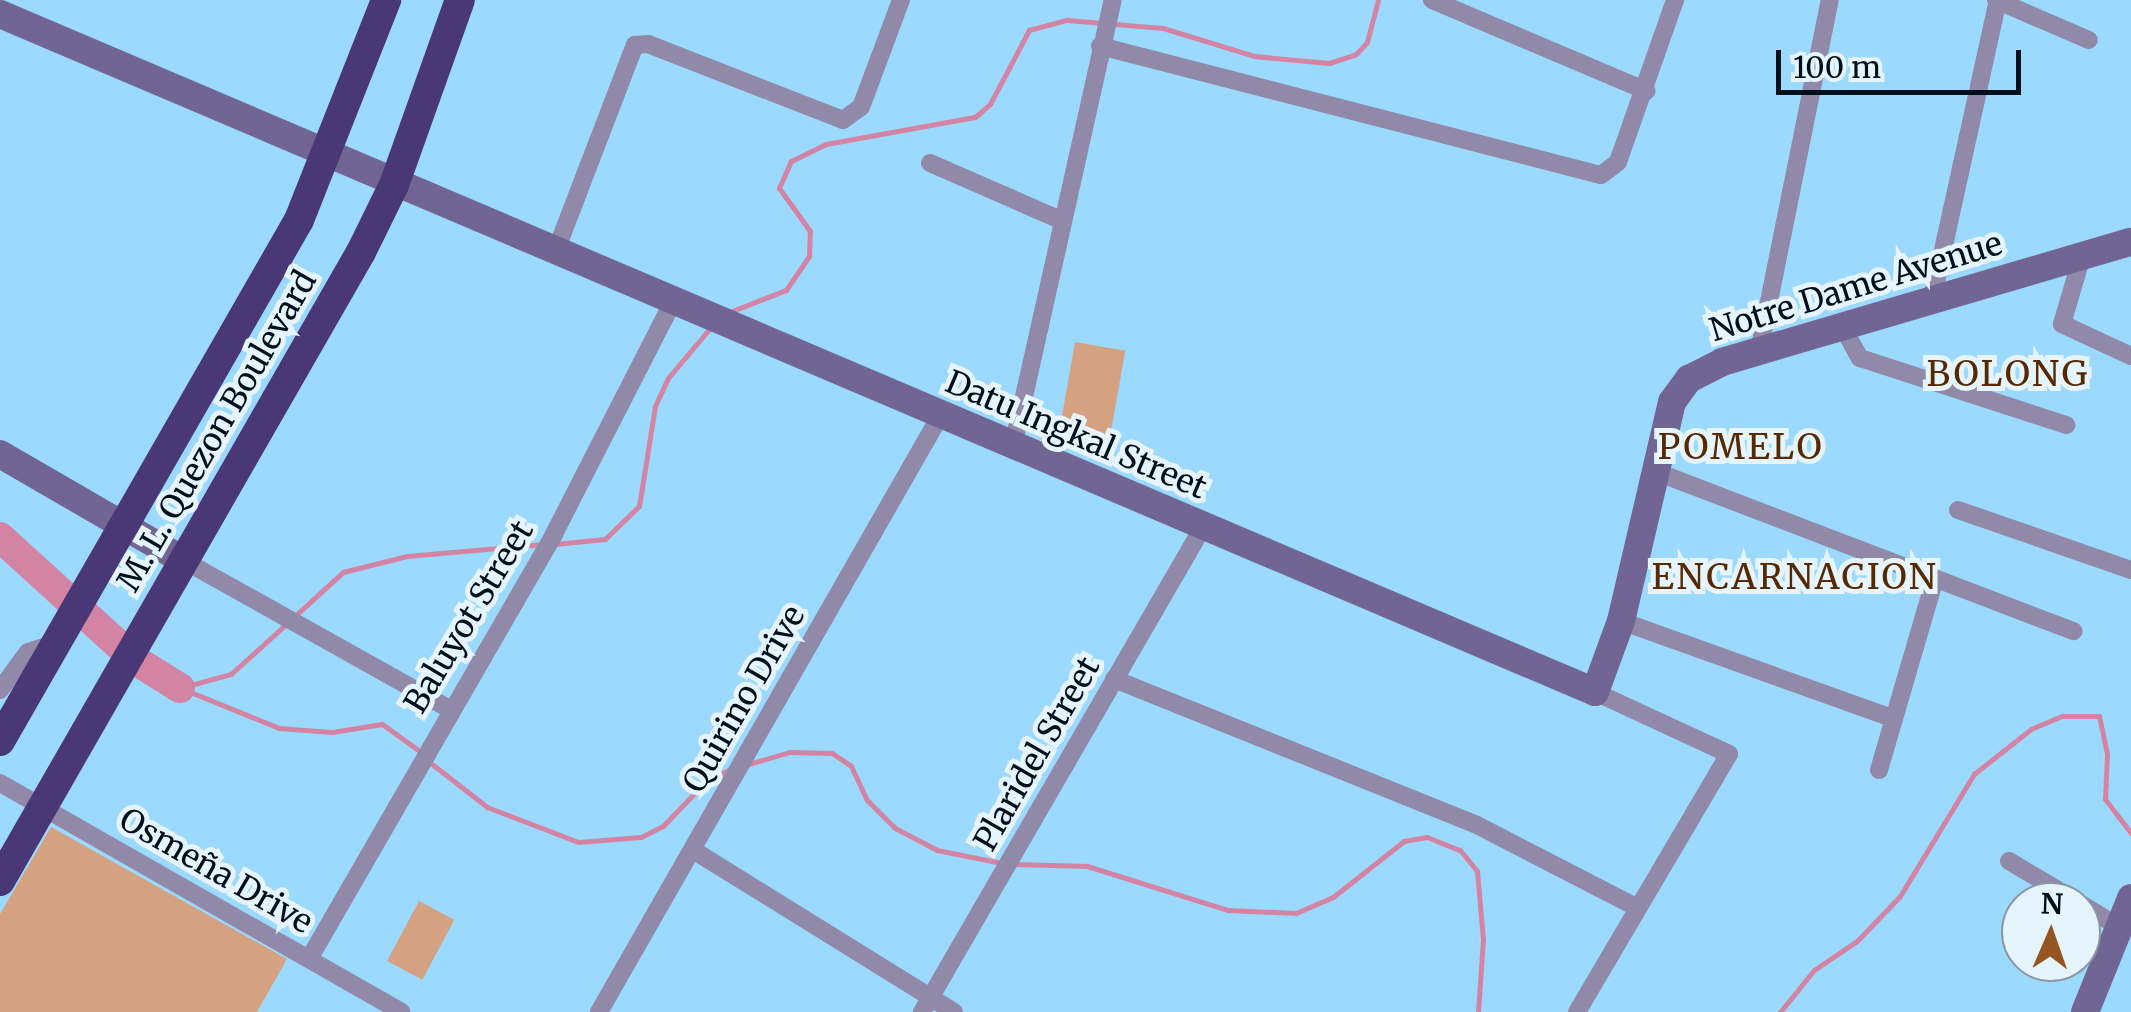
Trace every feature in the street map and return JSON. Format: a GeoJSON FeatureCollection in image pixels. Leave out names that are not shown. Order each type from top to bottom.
{"type":"FeatureCollection","features":[{"type":"Feature","properties":{"kind":"highway","name":"M. L. Quezon Boulevard"},"geometry":{"type":"LineString","coordinates":[[0,741],[263,289],[328,157],[386,0]]}},
{"type":"Feature","properties":{"kind":"highway","name":"M. L. Quezon Boulevard"},"geometry":{"type":"LineString","coordinates":[[0,880],[323,321],[394,185],[460,0]]}},
{"type":"Feature","properties":{"kind":"street"},"geometry":{"type":"LineString","coordinates":[[555,253],[635,45],[648,44],[842,120],[861,107],[901,0]]}},
{"type":"Feature","properties":{"kind":"street"},"geometry":{"type":"LineString","coordinates":[[1432,0],[1646,91]]}},
{"type":"Feature","properties":{"kind":"street"},"geometry":{"type":"LineString","coordinates":[[1102,40],[1602,175],[1618,162],[1675,0]]}},
{"type":"Feature","properties":{"kind":"street"},"geometry":{"type":"LineString","coordinates":[[1759,351],[1830,0]]}},
{"type":"Feature","properties":{"kind":"street"},"geometry":{"type":"LineString","coordinates":[[1932,300],[1997,1],[2088,40]]}},
{"type":"Feature","properties":{"kind":"street"},"geometry":{"type":"LineString","coordinates":[[1013,446],[1112,2]]}},
{"type":"Feature","properties":{"kind":"street","name":"Datu Ingkal Street"},"geometry":{"type":"LineString","coordinates":[[0,14],[328,157],[1595,692],[1729,754],[1638,908]]}},
{"type":"Feature","properties":{"kind":"street"},"geometry":{"type":"LineString","coordinates":[[930,163],[1063,221]]}},
{"type":"Feature","properties":{"kind":"street","name":"Notre Dame Avenue"},"geometry":{"type":"LineString","coordinates":[[1595,692],[1621,621],[1654,471],[1678,392],[1703,370],[2131,242]]}},
{"type":"Feature","properties":{"kind":"street"},"geometry":{"type":"LineString","coordinates":[[2082,256],[2062,324],[2131,356]]}},
{"type":"Feature","properties":{"kind":"street","name":"Baluyot Street"},"geometry":{"type":"LineString","coordinates":[[309,959],[414,767],[537,564],[684,308]]}},
{"type":"Feature","properties":{"kind":"street"},"geometry":{"type":"LineString","coordinates":[[1842,326],[1860,358],[2066,425]]}},
{"type":"Feature","properties":{"kind":"street","name":"Quirino Drive"},"geometry":{"type":"LineString","coordinates":[[600,1012],[940,416]]}},
{"type":"Feature","properties":{"kind":"street"},"geometry":{"type":"LineString","coordinates":[[0,454],[265,610],[451,710]]}},
{"type":"Feature","properties":{"kind":"street"},"geometry":{"type":"LineString","coordinates":[[1654,471],[2073,631]]}},
{"type":"Feature","properties":{"kind":"street"},"geometry":{"type":"LineString","coordinates":[[1958,510],[2131,570]]}},
{"type":"Feature","properties":{"kind":"street","name":"Plaridel Street"},"geometry":{"type":"LineString","coordinates":[[927,1005],[1203,527]]}},
{"type":"Feature","properties":{"kind":"street"},"geometry":{"type":"LineString","coordinates":[[1878,770],[1936,580]]}},
{"type":"Feature","properties":{"kind":"street"},"geometry":{"type":"LineString","coordinates":[[1621,621],[1894,719]]}},
{"type":"Feature","properties":{"kind":"street"},"geometry":{"type":"LineString","coordinates":[[0,690],[28,652],[59,639]]}},
{"type":"Feature","properties":{"kind":"street"},"geometry":{"type":"LineString","coordinates":[[1114,680],[1478,825],[1638,908],[1576,1012]]}},
{"type":"Feature","properties":{"kind":"street","name":"Osmeña Drive"},"geometry":{"type":"LineString","coordinates":[[0,783],[401,1012]]}},
{"type":"Feature","properties":{"kind":"street"},"geometry":{"type":"LineString","coordinates":[[692,850],[927,1005],[954,1012]]}},
{"type":"Feature","properties":{"kind":"street"},"geometry":{"type":"LineString","coordinates":[[2009,861],[2044,882]]}},
{"type":"Feature","properties":{"kind":"street"},"geometry":{"type":"LineString","coordinates":[[2086,1012],[2131,898]]}},
{"type":"Feature","properties":{"kind":"street"},"geometry":{"type":"LineString","coordinates":[[2101,916],[2120,927]]}},
{"type":"Feature","properties":{"kind":"shaded area"},"geometry":{"type":"Polygon","coordinates":[[[1075,342],[1125,351],[1110,437],[1060,428],[1075,342]]]}},
{"type":"Feature","properties":{"kind":"shaded area"},"geometry":{"type":"Polygon","coordinates":[[[51,827],[287,959],[257,1012],[0,1012],[0,914],[51,827]]]}},
{"type":"Feature","properties":{"kind":"shaded area"},"geometry":{"type":"Polygon","coordinates":[[[419,901],[454,920],[422,980],[387,961],[419,901]]]}},
{"type":"Feature","properties":{"kind":"waterway"},"geometry":{"type":"LineString","coordinates":[[727,313],[786,290],[809,256],[810,231],[779,188],[791,161],[826,144],[975,117],[990,104],[1029,30],[1067,20],[1163,28],[1254,56],[1329,63],[1356,54],[1367,42],[1378,0]]}},
{"type":"Feature","properties":{"kind":"waterway"},"geometry":{"type":"LineString","coordinates":[[555,544],[605,539],[639,506],[655,406],[668,378],[711,327]]}},
{"type":"Feature","properties":{"kind":"waterway"},"geometry":{"type":"LineString","coordinates":[[0,537],[135,660],[180,688]]}},
{"type":"Feature","properties":{"kind":"waterway"},"geometry":{"type":"LineString","coordinates":[[180,688],[231,674],[343,572],[407,556],[544,544]]}},
{"type":"Feature","properties":{"kind":"waterway"},"geometry":{"type":"LineString","coordinates":[[183,689],[279,728],[332,732],[382,724],[421,752]]}},
{"type":"Feature","properties":{"kind":"waterway"},"geometry":{"type":"LineString","coordinates":[[1780,1012],[1814,970],[1857,941],[1900,896],[1974,774],[2031,729],[2062,716],[2099,716],[2107,754],[2105,799],[2131,833]]}},
{"type":"Feature","properties":{"kind":"waterway"},"geometry":{"type":"LineString","coordinates":[[745,765],[790,752],[832,753],[851,766],[867,800],[895,828],[937,850],[1002,863]]}},
{"type":"Feature","properties":{"kind":"waterway"},"geometry":{"type":"LineString","coordinates":[[428,761],[487,807],[578,842],[641,837],[663,826],[705,782],[729,770]]}},
{"type":"Feature","properties":{"kind":"waterway"},"geometry":{"type":"LineString","coordinates":[[1013,864],[1087,866],[1227,910],[1296,913],[1333,897],[1404,841],[1427,837],[1460,850],[1477,871],[1483,939],[1478,1012]]}},
{"type":"Feature","properties":{"kind":"district","name":"BOLONG"},"geometry":{"type":"Point","coordinates":[2008,374]}},
{"type":"Feature","properties":{"kind":"district","name":"POMELO"},"geometry":{"type":"Point","coordinates":[1741,447]}},
{"type":"Feature","properties":{"kind":"district","name":"ENCARNACION"},"geometry":{"type":"Point","coordinates":[1795,577]}}]}
